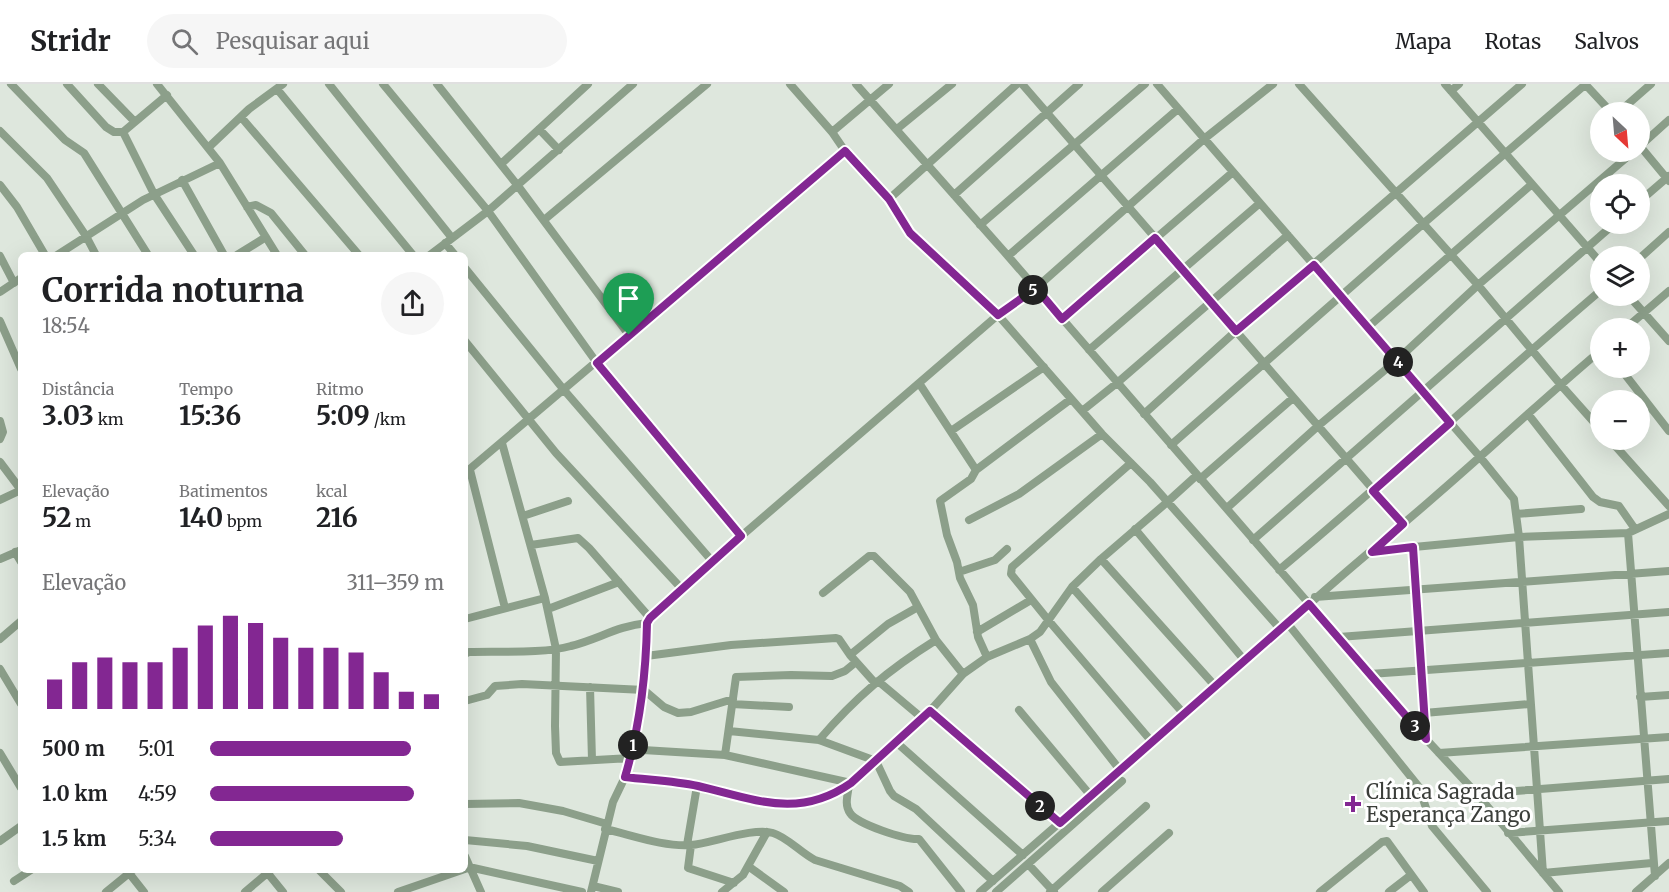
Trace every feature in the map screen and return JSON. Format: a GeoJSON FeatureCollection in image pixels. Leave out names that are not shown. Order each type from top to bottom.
{"type":"FeatureCollection","features":[{"type":"Feature","properties":{"kind":"street"},"geometry":{"type":"LineString","coordinates":[[11,84],[65,140],[84,153],[146,252]]}},
{"type":"Feature","properties":{"kind":"street"},"geometry":{"type":"LineString","coordinates":[[67,84],[106,127],[114,132],[123,132],[167,95]]}},
{"type":"Feature","properties":{"kind":"street"},"geometry":{"type":"LineString","coordinates":[[98,84],[135,122]]}},
{"type":"Feature","properties":{"kind":"street"},"geometry":{"type":"LineString","coordinates":[[157,84],[209,147],[274,252]]}},
{"type":"Feature","properties":{"kind":"street"},"geometry":{"type":"LineString","coordinates":[[329,84],[449,240],[454,252]]}},
{"type":"Feature","properties":{"kind":"street"},"geometry":{"type":"LineString","coordinates":[[383,84],[488,211],[597,363],[741,536]]}},
{"type":"Feature","properties":{"kind":"street"},"geometry":{"type":"LineString","coordinates":[[438,84],[544,220],[629,335]]}},
{"type":"Feature","properties":{"kind":"street"},"geometry":{"type":"LineString","coordinates":[[501,164],[588,84]]}},
{"type":"Feature","properties":{"kind":"street"},"geometry":{"type":"LineString","coordinates":[[434,252],[518,186],[633,84]]}},
{"type":"Feature","properties":{"kind":"street"},"geometry":{"type":"LineString","coordinates":[[544,220],[707,84]]}},
{"type":"Feature","properties":{"kind":"street"},"geometry":{"type":"LineString","coordinates":[[790,84],[832,132],[845,151],[889,199],[910,233],[998,315],[1102,434],[1168,502],[1281,630]]}},
{"type":"Feature","properties":{"kind":"street"},"geometry":{"type":"LineString","coordinates":[[856,84],[1036,288],[1279,570],[1312,600],[1370,674],[1477,794],[1559,892]]}},
{"type":"Feature","properties":{"kind":"street"},"geometry":{"type":"LineString","coordinates":[[832,132],[889,84]]}},
{"type":"Feature","properties":{"kind":"street"},"geometry":{"type":"LineString","coordinates":[[897,129],[952,84]]}},
{"type":"Feature","properties":{"kind":"street"},"geometry":{"type":"LineString","coordinates":[[889,199],[1017,84]]}},
{"type":"Feature","properties":{"kind":"street"},"geometry":{"type":"LineString","coordinates":[[1022,84],[1403,524]]}},
{"type":"Feature","properties":{"kind":"street"},"geometry":{"type":"LineString","coordinates":[[954,195],[1079,84]]}},
{"type":"Feature","properties":{"kind":"street"},"geometry":{"type":"LineString","coordinates":[[980,225],[1144,84]]}},
{"type":"Feature","properties":{"kind":"street"},"geometry":{"type":"LineString","coordinates":[[1157,84],[1397,360],[1514,499],[1519,537],[1543,873]]}},
{"type":"Feature","properties":{"kind":"street"},"geometry":{"type":"LineString","coordinates":[[468,654],[556,649],[579,644],[648,620],[681,588],[998,315],[1036,288],[1204,139],[1273,84]]}},
{"type":"Feature","properties":{"kind":"street"},"geometry":{"type":"LineString","coordinates":[[1299,84],[1507,318],[1590,418]]}},
{"type":"Feature","properties":{"kind":"street"},"geometry":{"type":"LineString","coordinates":[[1459,84],[1448,87],[1590,250]]}},
{"type":"Feature","properties":{"kind":"street"},"geometry":{"type":"LineString","coordinates":[[1144,414],[1236,331],[1522,84]]}},
{"type":"Feature","properties":{"kind":"street"},"geometry":{"type":"LineString","coordinates":[[1171,445],[1586,84],[1602,102]]}},
{"type":"Feature","properties":{"kind":"street"},"geometry":{"type":"LineString","coordinates":[[1630,102],[1651,84]]}},
{"type":"Feature","properties":{"kind":"street"},"geometry":{"type":"LineString","coordinates":[[209,147],[241,117],[280,86],[411,252]]}},
{"type":"Feature","properties":{"kind":"street"},"geometry":{"type":"LineString","coordinates":[[1008,256],[1178,109]]}},
{"type":"Feature","properties":{"kind":"street"},"geometry":{"type":"LineString","coordinates":[[241,117],[356,252]]}},
{"type":"Feature","properties":{"kind":"street"},"geometry":{"type":"LineString","coordinates":[[1650,137],[1669,120]]}},
{"type":"Feature","properties":{"kind":"street"},"geometry":{"type":"LineString","coordinates":[[540,129],[559,150]]}},
{"type":"Feature","properties":{"kind":"street"},"geometry":{"type":"LineString","coordinates":[[0,131],[42,171],[87,236],[95,252]]}},
{"type":"Feature","properties":{"kind":"street"},"geometry":{"type":"LineString","coordinates":[[123,132],[154,194],[192,252]]}},
{"type":"Feature","properties":{"kind":"street"},"geometry":{"type":"LineString","coordinates":[[505,608],[468,471],[845,151]]}},
{"type":"Feature","properties":{"kind":"street"},"geometry":{"type":"LineString","coordinates":[[1650,157],[1668,178],[1650,193]]}},
{"type":"Feature","properties":{"kind":"street"},"geometry":{"type":"LineString","coordinates":[[1227,508],[1318,426],[1397,360],[1478,285],[1621,162]]}},
{"type":"Feature","properties":{"kind":"street"},"geometry":{"type":"LineString","coordinates":[[63,252],[154,194],[220,163]]}},
{"type":"Feature","properties":{"kind":"street"},"geometry":{"type":"LineString","coordinates":[[1062,319],[1233,172]]}},
{"type":"Feature","properties":{"kind":"street"},"geometry":{"type":"LineString","coordinates":[[182,180],[222,252]]}},
{"type":"Feature","properties":{"kind":"street"},"geometry":{"type":"LineString","coordinates":[[1368,327],[1532,184]]}},
{"type":"Feature","properties":{"kind":"street"},"geometry":{"type":"LineString","coordinates":[[0,185],[17,207],[43,252]]}},
{"type":"Feature","properties":{"kind":"street"},"geometry":{"type":"LineString","coordinates":[[1089,350],[1260,202]]}},
{"type":"Feature","properties":{"kind":"street"},"geometry":{"type":"LineString","coordinates":[[247,207],[256,205],[272,213],[303,252]]}},
{"type":"Feature","properties":{"kind":"street"},"geometry":{"type":"LineString","coordinates":[[1650,249],[1669,232]]}},
{"type":"Feature","properties":{"kind":"street"},"geometry":{"type":"LineString","coordinates":[[1253,540],[1602,234]]}},
{"type":"Feature","properties":{"kind":"street"},"geometry":{"type":"LineString","coordinates":[[1082,411],[1288,236]]}},
{"type":"Feature","properties":{"kind":"street"},"geometry":{"type":"LineString","coordinates":[[242,252],[266,237]]}},
{"type":"Feature","properties":{"kind":"street"},"geometry":{"type":"LineString","coordinates":[[0,256],[18,280],[0,292]]}},
{"type":"Feature","properties":{"kind":"street"},"geometry":{"type":"LineString","coordinates":[[468,272],[564,390],[712,561]]}},
{"type":"Feature","properties":{"kind":"street"},"geometry":{"type":"LineString","coordinates":[[1637,318],[1669,291]]}},
{"type":"Feature","properties":{"kind":"street"},"geometry":{"type":"LineString","coordinates":[[1279,570],[1373,491],[1590,300]]}},
{"type":"Feature","properties":{"kind":"street"},"geometry":{"type":"LineString","coordinates":[[1638,306],[1669,341]]}},
{"type":"Feature","properties":{"kind":"street"},"geometry":{"type":"LineString","coordinates":[[0,321],[18,362]]}},
{"type":"Feature","properties":{"kind":"street"},"geometry":{"type":"LineString","coordinates":[[468,345],[530,418],[556,453],[681,588]]}},
{"type":"Feature","properties":{"kind":"street"},"geometry":{"type":"LineString","coordinates":[[980,892],[1590,359]]}},
{"type":"Feature","properties":{"kind":"street"},"geometry":{"type":"LineString","coordinates":[[951,431],[1044,367]]}},
{"type":"Feature","properties":{"kind":"street"},"geometry":{"type":"LineString","coordinates":[[1628,378],[1669,431]]}},
{"type":"Feature","properties":{"kind":"street"},"geometry":{"type":"LineString","coordinates":[[919,383],[976,470]]}},
{"type":"Feature","properties":{"kind":"street"},"geometry":{"type":"LineString","coordinates":[[625,777],[697,786],[741,798],[782,804],[804,804],[838,793],[930,711],[963,674],[987,657],[1030,639],[1040,632],[1072,587],[1101,559],[1293,398]]}},
{"type":"Feature","properties":{"kind":"street"},"geometry":{"type":"LineString","coordinates":[[987,657],[977,632],[973,605],[947,535],[940,501],[971,479],[976,470],[1071,399]]}},
{"type":"Feature","properties":{"kind":"street"},"geometry":{"type":"LineString","coordinates":[[1528,414],[1593,497],[1600,502],[1619,506],[1632,531],[1631,573],[1652,862],[1655,876]]}},
{"type":"Feature","properties":{"kind":"street"},"geometry":{"type":"LineString","coordinates":[[0,421],[3,432],[0,439]]}},
{"type":"Feature","properties":{"kind":"street"},"geometry":{"type":"LineString","coordinates":[[969,520],[1030,488],[1102,434]]}},
{"type":"Feature","properties":{"kind":"street"},"geometry":{"type":"LineString","coordinates":[[502,443],[548,609],[556,649],[556,753],[560,762],[631,755],[643,750],[725,755],[850,784]]}},
{"type":"Feature","properties":{"kind":"street"},"geometry":{"type":"LineString","coordinates":[[1619,450],[1669,506]]}},
{"type":"Feature","properties":{"kind":"street"},"geometry":{"type":"LineString","coordinates":[[0,462],[18,486]]}},
{"type":"Feature","properties":{"kind":"street"},"geometry":{"type":"LineString","coordinates":[[1131,463],[1012,567],[1011,574],[1152,742]]}},
{"type":"Feature","properties":{"kind":"street"},"geometry":{"type":"LineString","coordinates":[[0,500],[18,491]]}},
{"type":"Feature","properties":{"kind":"street"},"geometry":{"type":"LineString","coordinates":[[523,516],[568,501]]}},
{"type":"Feature","properties":{"kind":"street"},"geometry":{"type":"LineString","coordinates":[[1516,514],[1581,509]]}},
{"type":"Feature","properties":{"kind":"street"},"geometry":{"type":"LineString","coordinates":[[1372,552],[1519,537],[1632,531],[1669,514]]}},
{"type":"Feature","properties":{"kind":"street"},"geometry":{"type":"LineString","coordinates":[[1135,529],[1245,661]]}},
{"type":"Feature","properties":{"kind":"street"},"geometry":{"type":"LineString","coordinates":[[531,545],[578,538],[619,582],[648,620],[644,690],[631,755],[625,777],[613,802],[592,889],[618,892]]}},
{"type":"Feature","properties":{"kind":"street"},"geometry":{"type":"LineString","coordinates":[[1413,547],[1426,739]]}},
{"type":"Feature","properties":{"kind":"street"},"geometry":{"type":"LineString","coordinates":[[959,572],[995,560],[1007,549]]}},
{"type":"Feature","properties":{"kind":"street"},"geometry":{"type":"LineString","coordinates":[[1,556],[18,551]]}},
{"type":"Feature","properties":{"kind":"street"},"geometry":{"type":"LineString","coordinates":[[823,593],[872,555],[910,592],[936,640],[963,674]]}},
{"type":"Feature","properties":{"kind":"street"},"geometry":{"type":"LineString","coordinates":[[1101,559],[1216,687]]}},
{"type":"Feature","properties":{"kind":"street"},"geometry":{"type":"LineString","coordinates":[[1312,600],[1669,571]]}},
{"type":"Feature","properties":{"kind":"street"},"geometry":{"type":"LineString","coordinates":[[548,609],[619,582]]}},
{"type":"Feature","properties":{"kind":"street"},"geometry":{"type":"LineString","coordinates":[[1072,587],[1184,714]]}},
{"type":"Feature","properties":{"kind":"street"},"geometry":{"type":"LineString","coordinates":[[468,616],[545,598]]}},
{"type":"Feature","properties":{"kind":"street"},"geometry":{"type":"LineString","coordinates":[[977,632],[1031,600]]}},
{"type":"Feature","properties":{"kind":"street"},"geometry":{"type":"LineString","coordinates":[[725,755],[736,677],[832,676],[845,671],[853,659],[888,624],[918,606]]}},
{"type":"Feature","properties":{"kind":"street"},"geometry":{"type":"LineString","coordinates":[[1339,637],[1669,612]]}},
{"type":"Feature","properties":{"kind":"street"},"geometry":{"type":"LineString","coordinates":[[0,639],[18,624]]}},
{"type":"Feature","properties":{"kind":"street"},"geometry":{"type":"LineString","coordinates":[[1288,624],[1419,787],[1432,826],[1487,892]]}},
{"type":"Feature","properties":{"kind":"street"},"geometry":{"type":"LineString","coordinates":[[646,656],[731,645],[840,639],[853,659],[876,682],[922,718]]}},
{"type":"Feature","properties":{"kind":"street"},"geometry":{"type":"LineString","coordinates":[[1030,639],[1051,682],[1120,770]]}},
{"type":"Feature","properties":{"kind":"street"},"geometry":{"type":"LineString","coordinates":[[819,740],[846,709],[876,682],[936,640]]}},
{"type":"Feature","properties":{"kind":"street"},"geometry":{"type":"LineString","coordinates":[[1370,674],[1669,653]]}},
{"type":"Feature","properties":{"kind":"street"},"geometry":{"type":"LineString","coordinates":[[0,669],[18,699]]}},
{"type":"Feature","properties":{"kind":"street"},"geometry":{"type":"LineString","coordinates":[[468,700],[487,695],[495,686],[555,685],[644,690],[664,707],[678,713],[733,702],[789,707]]}},
{"type":"Feature","properties":{"kind":"street"},"geometry":{"type":"LineString","coordinates":[[590,687],[592,760]]}},
{"type":"Feature","properties":{"kind":"street"},"geometry":{"type":"LineString","coordinates":[[1640,697],[1669,694]]}},
{"type":"Feature","properties":{"kind":"street"},"geometry":{"type":"LineString","coordinates":[[1424,713],[1530,704]]}},
{"type":"Feature","properties":{"kind":"street"},"geometry":{"type":"LineString","coordinates":[[1019,710],[1091,796]]}},
{"type":"Feature","properties":{"kind":"street"},"geometry":{"type":"LineString","coordinates":[[930,711],[1060,823]]}},
{"type":"Feature","properties":{"kind":"street"},"geometry":{"type":"LineString","coordinates":[[729,731],[819,740],[876,761],[894,796],[916,809],[993,881]]}},
{"type":"Feature","properties":{"kind":"street"},"geometry":{"type":"LineString","coordinates":[[1439,753],[1669,737]]}},
{"type":"Feature","properties":{"kind":"street"},"geometry":{"type":"LineString","coordinates":[[896,742],[1023,855]]}},
{"type":"Feature","properties":{"kind":"street"},"geometry":{"type":"LineString","coordinates":[[0,753],[18,783]]}},
{"type":"Feature","properties":{"kind":"street"},"geometry":{"type":"LineString","coordinates":[[1477,794],[1669,779]]}},
{"type":"Feature","properties":{"kind":"street"},"geometry":{"type":"LineString","coordinates":[[996,892],[1122,781]]}},
{"type":"Feature","properties":{"kind":"street"},"geometry":{"type":"LineString","coordinates":[[850,784],[847,805],[850,814],[863,822],[900,836],[919,839],[961,892]]}},
{"type":"Feature","properties":{"kind":"street"},"geometry":{"type":"LineString","coordinates":[[697,786],[688,868],[734,883]]}},
{"type":"Feature","properties":{"kind":"street"},"geometry":{"type":"LineString","coordinates":[[468,804],[519,803],[563,811],[606,827],[668,843],[689,845],[767,832],[779,836],[802,854],[815,860],[900,886],[909,892]]}},
{"type":"Feature","properties":{"kind":"street"},"geometry":{"type":"LineString","coordinates":[[1028,864],[1052,891],[1146,806]]}},
{"type":"Feature","properties":{"kind":"street"},"geometry":{"type":"LineString","coordinates":[[1508,833],[1669,821]]}},
{"type":"Feature","properties":{"kind":"street"},"geometry":{"type":"LineString","coordinates":[[0,841],[18,828]]}},
{"type":"Feature","properties":{"kind":"street"},"geometry":{"type":"LineString","coordinates":[[722,892],[743,874],[767,832]]}},
{"type":"Feature","properties":{"kind":"street"},"geometry":{"type":"LineString","coordinates":[[1102,892],[1169,833]]}},
{"type":"Feature","properties":{"kind":"street"},"geometry":{"type":"LineString","coordinates":[[468,840],[527,846],[598,861]]}},
{"type":"Feature","properties":{"kind":"street"},"geometry":{"type":"LineString","coordinates":[[1320,892],[1385,841],[1389,842],[1424,892]]}},
{"type":"Feature","properties":{"kind":"street"},"geometry":{"type":"LineString","coordinates":[[1543,873],[1652,862]]}},
{"type":"Feature","properties":{"kind":"street"},"geometry":{"type":"LineString","coordinates":[[1636,892],[1669,863]]}},
{"type":"Feature","properties":{"kind":"street"},"geometry":{"type":"LineString","coordinates":[[748,866],[784,892]]}},
{"type":"Feature","properties":{"kind":"street"},"geometry":{"type":"LineString","coordinates":[[468,870],[582,892]]}},
{"type":"Feature","properties":{"kind":"street"},"geometry":{"type":"LineString","coordinates":[[14,881],[26,873]]}},
{"type":"Feature","properties":{"kind":"street"},"geometry":{"type":"LineString","coordinates":[[106,892],[130,873]]}},
{"type":"Feature","properties":{"kind":"street"},"geometry":{"type":"LineString","coordinates":[[132,873],[144,892]]}},
{"type":"Feature","properties":{"kind":"street"},"geometry":{"type":"LineString","coordinates":[[245,892],[266,873]]}},
{"type":"Feature","properties":{"kind":"street"},"geometry":{"type":"LineString","coordinates":[[269,873],[283,892]]}},
{"type":"Feature","properties":{"kind":"street"},"geometry":{"type":"LineString","coordinates":[[322,873],[341,892]]}},
{"type":"Feature","properties":{"kind":"street"},"geometry":{"type":"LineString","coordinates":[[398,892],[453,873]]}},
{"type":"Feature","properties":{"kind":"street"},"geometry":{"type":"LineString","coordinates":[[468,873],[481,892]]}},
{"type":"Feature","properties":{"kind":"street"},"geometry":{"type":"LineString","coordinates":[[1389,892],[1411,875]]}},
{"type":"Feature","properties":{"kind":"place","name":"Clínica Sagrada Esperança Zango"},"geometry":{"type":"Point","coordinates":[1353,804]}},
{"type":"Feature","properties":{"kind":"route"},"geometry":{"type":"LineString","coordinates":[[845,151],[889,199],[910,233],[998,315],[1036,288],[1062,319],[1155,238],[1236,331],[1314,265],[1450,423],[1373,491],[1403,524],[1372,552],[1413,547],[1426,739],[1309,604],[1060,823],[930,711],[838,793],[804,804],[782,804],[741,798],[697,786],[625,777],[631,758],[644,690],[647,623],[681,588],[741,536],[597,363],[629,335],[845,151]]}}]}
